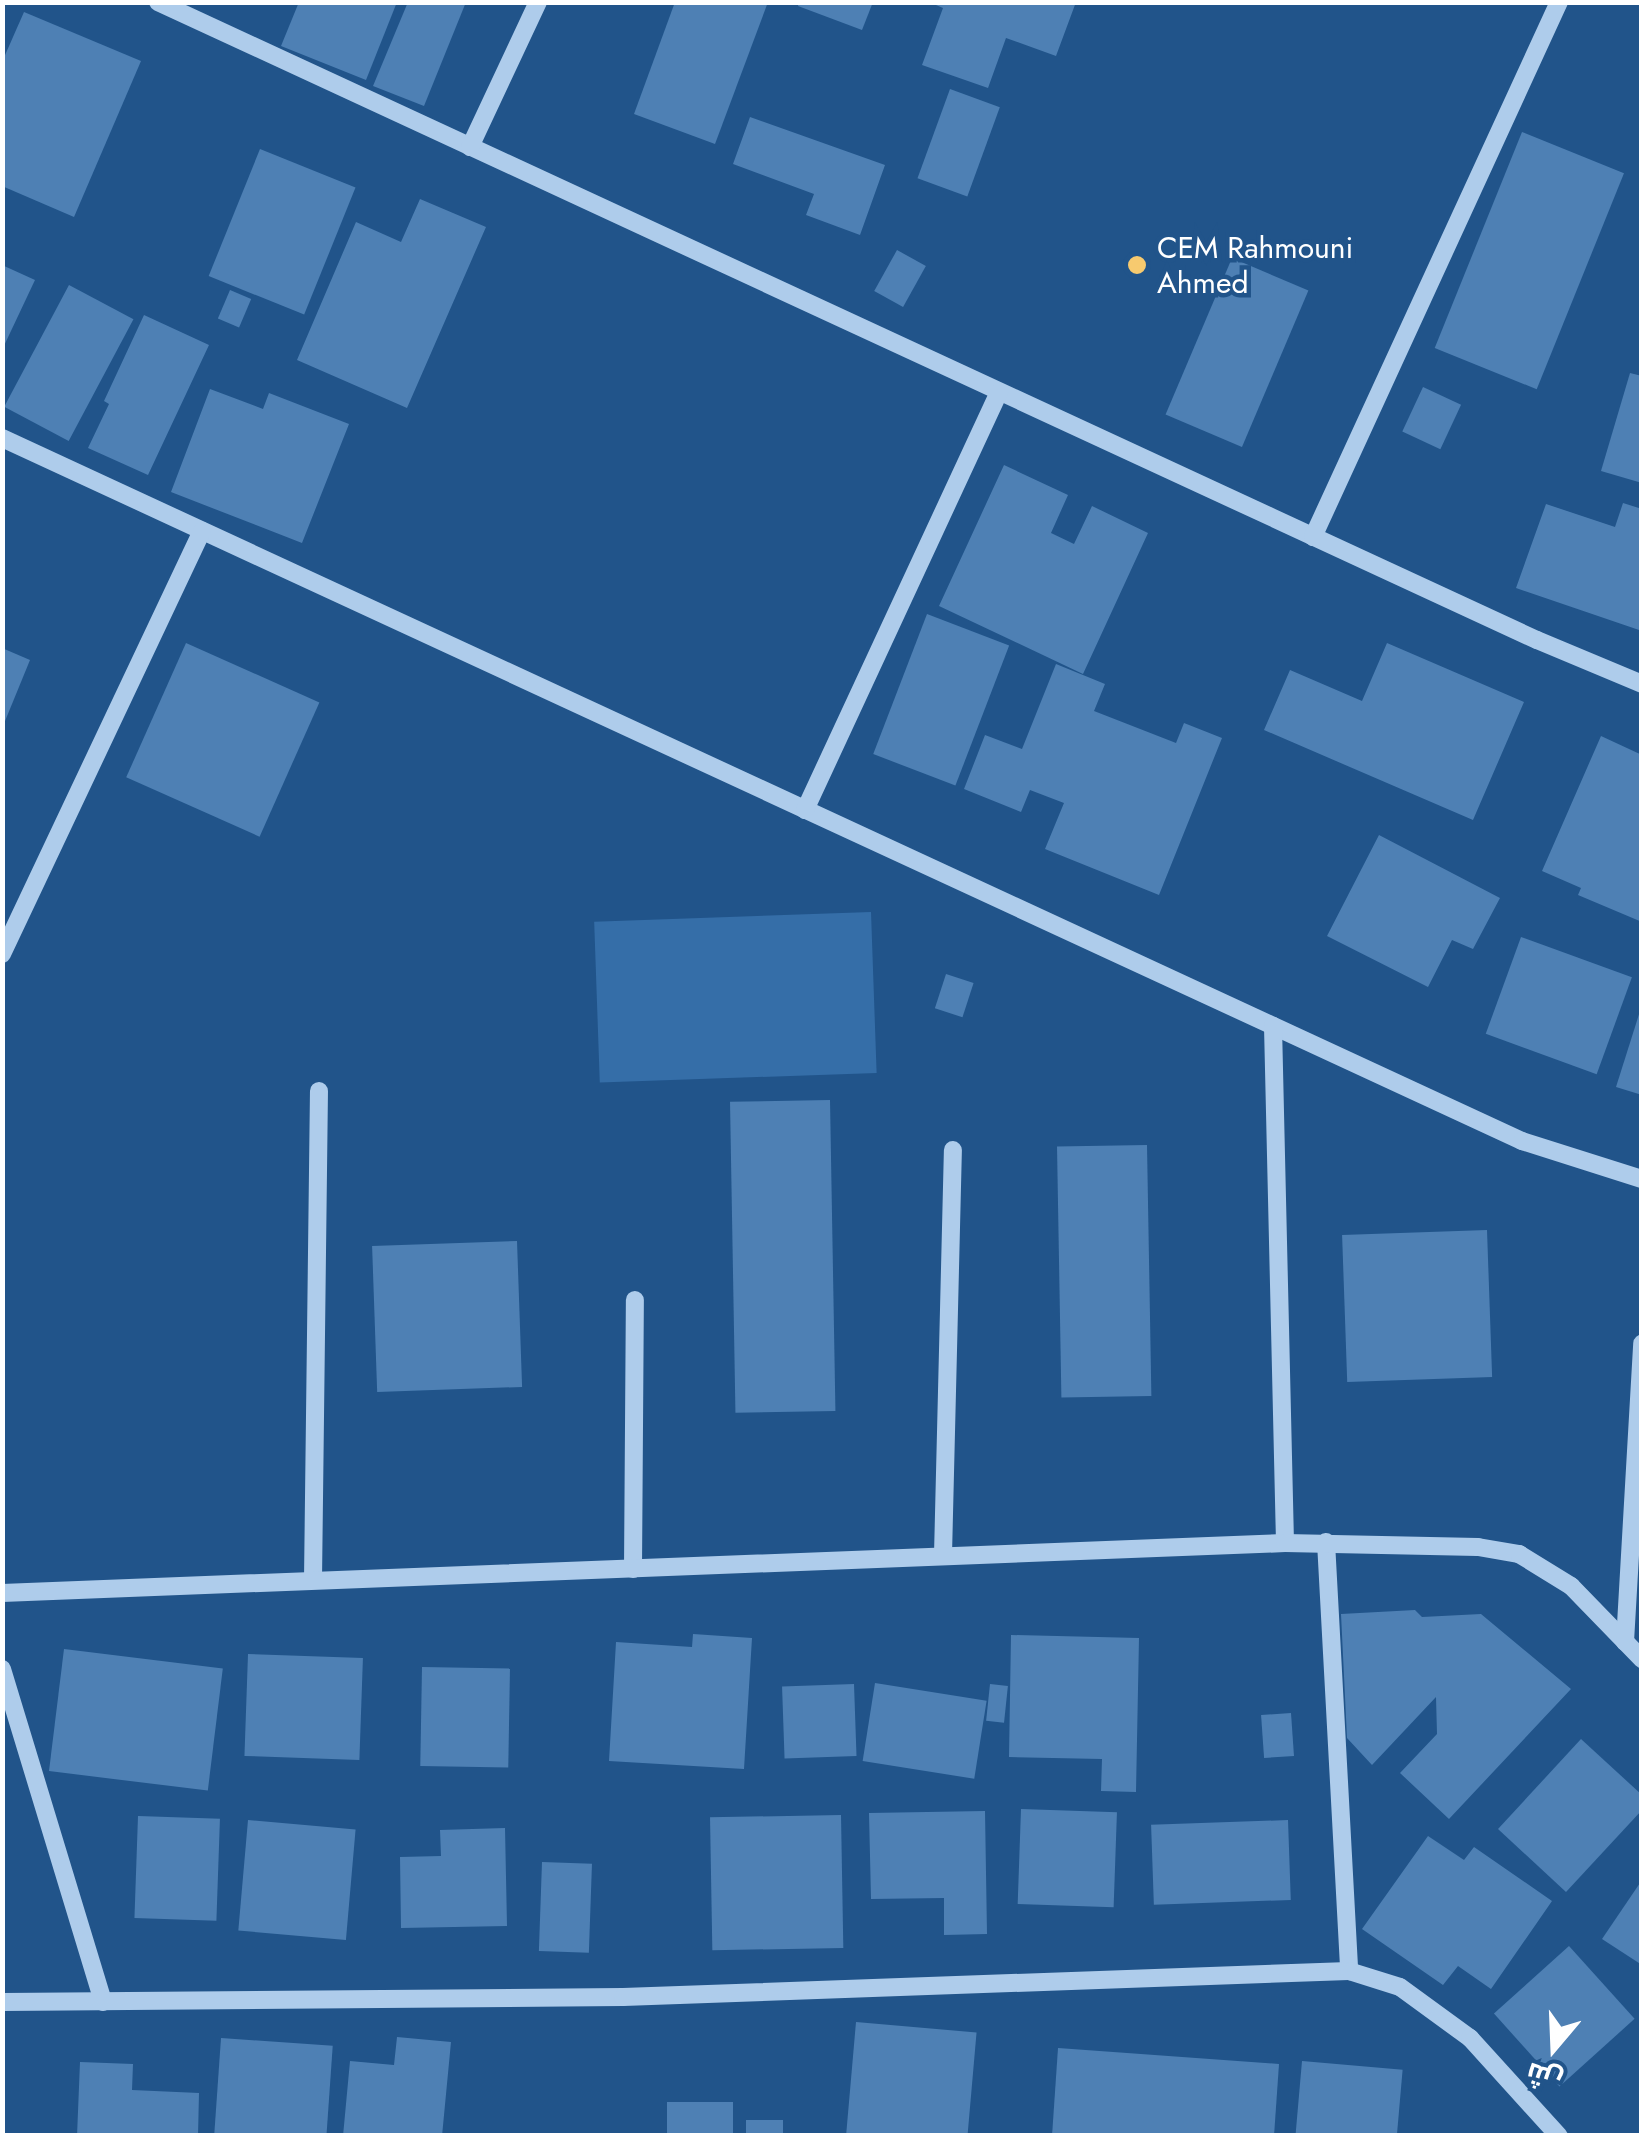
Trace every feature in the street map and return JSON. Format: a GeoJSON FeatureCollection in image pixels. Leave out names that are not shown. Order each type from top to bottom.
{"type":"FeatureCollection","features":[{"type":"Feature","properties":{"kind":"street"},"geometry":{"type":"LineString","coordinates":[[158,2],[1312,537],[1642,684]]}},
{"type":"Feature","properties":{"kind":"street"},"geometry":{"type":"LineString","coordinates":[[470,148],[538,2]]}},
{"type":"Feature","properties":{"kind":"street"},"geometry":{"type":"LineString","coordinates":[[1312,537],[1556,3]]}},
{"type":"Feature","properties":{"kind":"street"},"geometry":{"type":"LineString","coordinates":[[806,810],[999,392]]}},
{"type":"Feature","properties":{"kind":"street"},"geometry":{"type":"LineString","coordinates":[[2,438],[1522,1141],[1642,1180]]}},
{"type":"Feature","properties":{"kind":"street"},"geometry":{"type":"LineString","coordinates":[[3,950],[202,531]]}},
{"type":"Feature","properties":{"kind":"street"},"geometry":{"type":"LineString","coordinates":[[1274,1026],[1285,1544]]}},
{"type":"Feature","properties":{"kind":"street"},"geometry":{"type":"LineString","coordinates":[[313,1580],[319,1091]]}},
{"type":"Feature","properties":{"kind":"street"},"geometry":{"type":"LineString","coordinates":[[943,1555],[953,1150]]}},
{"type":"Feature","properties":{"kind":"street"},"geometry":{"type":"LineString","coordinates":[[633,1568],[635,1300]]}},
{"type":"Feature","properties":{"kind":"street"},"geometry":{"type":"LineString","coordinates":[[1625,1642],[1642,1343]]}},
{"type":"Feature","properties":{"kind":"street"},"geometry":{"type":"LineString","coordinates":[[1326,1542],[1348,1971]]}},
{"type":"Feature","properties":{"kind":"street"},"geometry":{"type":"LineString","coordinates":[[2,1592],[1326,1542],[1478,1547],[1518,1554],[1571,1586],[1642,1659]]}},
{"type":"Feature","properties":{"kind":"street"},"geometry":{"type":"LineString","coordinates":[[2,1668],[104,2002]]}},
{"type":"Feature","properties":{"kind":"street"},"geometry":{"type":"LineString","coordinates":[[2,2002],[624,1997],[1348,1971],[1400,1988],[1470,2038],[1560,2136]]}},
{"type":"Feature","properties":{"kind":"shaded area"},"geometry":{"type":"Polygon","coordinates":[[[871,912],[877,1073],[600,1083],[594,922],[871,912]]]}},
{"type":"Feature","properties":{"kind":"building"},"geometry":{"type":"Polygon","coordinates":[[[299,2],[397,2],[366,80],[281,46],[299,2]]]}},
{"type":"Feature","properties":{"kind":"building"},"geometry":{"type":"Polygon","coordinates":[[[408,2],[466,2],[424,106],[373,86],[408,2]]]}},
{"type":"Feature","properties":{"kind":"building"},"geometry":{"type":"Polygon","coordinates":[[[675,2],[768,2],[715,144],[634,114],[675,2]]]}},
{"type":"Feature","properties":{"kind":"building"},"geometry":{"type":"Polygon","coordinates":[[[799,2],[873,2],[862,30],[798,6],[799,2]]]}},
{"type":"Feature","properties":{"kind":"building"},"geometry":{"type":"Polygon","coordinates":[[[929,2],[1076,2],[1056,56],[1006,38],[988,88],[922,65],[943,8],[929,2]]]}},
{"type":"Feature","properties":{"kind":"building"},"geometry":{"type":"Polygon","coordinates":[[[24,12],[141,61],[74,217],[2,186],[2,62],[24,12]]]}},
{"type":"Feature","properties":{"kind":"building"},"geometry":{"type":"Polygon","coordinates":[[[950,89],[1000,107],[967,196],[918,178],[950,89]]]}},
{"type":"Feature","properties":{"kind":"building"},"geometry":{"type":"Polygon","coordinates":[[[750,117],[885,165],[860,235],[806,215],[814,194],[733,164],[750,117]]]}},
{"type":"Feature","properties":{"kind":"building"},"geometry":{"type":"Polygon","coordinates":[[[1522,132],[1624,173],[1537,389],[1435,348],[1522,132]]]}},
{"type":"Feature","properties":{"kind":"building"},"geometry":{"type":"Polygon","coordinates":[[[260,149],[355,188],[304,315],[209,276],[260,149]]]}},
{"type":"Feature","properties":{"kind":"building"},"geometry":{"type":"Polygon","coordinates":[[[420,199],[486,227],[407,408],[297,360],[356,222],[401,242],[420,199]]]}},
{"type":"Feature","properties":{"kind":"building"},"geometry":{"type":"Polygon","coordinates":[[[897,250],[926,266],[903,307],[874,291],[897,250]]]}},
{"type":"Feature","properties":{"kind":"building"},"geometry":{"type":"Polygon","coordinates":[[[1232,258],[1308,290],[1242,447],[1166,414],[1232,258]]]}},
{"type":"Feature","properties":{"kind":"building"},"geometry":{"type":"Polygon","coordinates":[[[2,265],[35,280],[2,350],[2,265]]]}},
{"type":"Feature","properties":{"kind":"building"},"geometry":{"type":"Polygon","coordinates":[[[69,285],[133,319],[69,441],[4,407],[69,285]]]}},
{"type":"Feature","properties":{"kind":"building"},"geometry":{"type":"Polygon","coordinates":[[[230,290],[251,299],[239,328],[218,319],[230,290]]]}},
{"type":"Feature","properties":{"kind":"building"},"geometry":{"type":"Polygon","coordinates":[[[144,315],[209,345],[148,475],[88,448],[109,404],[104,401],[144,315]]]}},
{"type":"Feature","properties":{"kind":"building"},"geometry":{"type":"Polygon","coordinates":[[[1630,373],[1642,376],[1642,483],[1601,471],[1630,373]]]}},
{"type":"Feature","properties":{"kind":"building"},"geometry":{"type":"Polygon","coordinates":[[[1423,387],[1461,405],[1440,449],[1402,431],[1423,387]]]}},
{"type":"Feature","properties":{"kind":"building"},"geometry":{"type":"Polygon","coordinates":[[[210,389],[263,409],[269,393],[349,424],[302,543],[171,492],[210,389]]]}},
{"type":"Feature","properties":{"kind":"building"},"geometry":{"type":"Polygon","coordinates":[[[1004,465],[1068,495],[1051,533],[1074,544],[1092,506],[1148,533],[1083,674],[939,606],[1004,465]]]}},
{"type":"Feature","properties":{"kind":"building"},"geometry":{"type":"Polygon","coordinates":[[[1623,503],[1642,509],[1642,631],[1516,588],[1546,504],[1615,527],[1623,503]]]}},
{"type":"Feature","properties":{"kind":"building"},"geometry":{"type":"Polygon","coordinates":[[[927,614],[1009,646],[955,786],[873,754],[927,614]]]}},
{"type":"Feature","properties":{"kind":"building"},"geometry":{"type":"Polygon","coordinates":[[[186,643],[319,702],[260,837],[126,777],[186,643]]]}},
{"type":"Feature","properties":{"kind":"building"},"geometry":{"type":"Polygon","coordinates":[[[1387,643],[1524,702],[1473,820],[1264,730],[1290,670],[1362,701],[1387,643]]]}},
{"type":"Feature","properties":{"kind":"building"},"geometry":{"type":"Polygon","coordinates":[[[2,648],[30,660],[3,726],[2,726],[2,648]]]}},
{"type":"Feature","properties":{"kind":"building"},"geometry":{"type":"Polygon","coordinates":[[[1056,664],[1105,684],[1094,711],[1176,743],[1184,723],[1222,738],[1159,895],[1045,849],[1064,803],[1030,790],[1021,812],[964,789],[985,735],[1022,749],[1056,664]]]}},
{"type":"Feature","properties":{"kind":"building"},"geometry":{"type":"Polygon","coordinates":[[[1601,736],[1642,755],[1642,922],[1578,895],[1581,888],[1542,871],[1601,736]]]}},
{"type":"Feature","properties":{"kind":"building"},"geometry":{"type":"Polygon","coordinates":[[[1379,835],[1500,898],[1473,949],[1452,940],[1428,987],[1327,936],[1379,835]]]}},
{"type":"Feature","properties":{"kind":"building"},"geometry":{"type":"Polygon","coordinates":[[[1521,937],[1632,977],[1597,1074],[1486,1034],[1521,937]]]}},
{"type":"Feature","properties":{"kind":"building"},"geometry":{"type":"Polygon","coordinates":[[[946,974],[974,983],[962,1017],[935,1008],[946,974]]]}},
{"type":"Feature","properties":{"kind":"building"},"geometry":{"type":"Polygon","coordinates":[[[1642,1008],[1642,1095],[1616,1087],[1642,1008]]]}},
{"type":"Feature","properties":{"kind":"building"},"geometry":{"type":"Polygon","coordinates":[[[830,1100],[835,1411],[735,1413],[730,1102],[830,1100]]]}},
{"type":"Feature","properties":{"kind":"building"},"geometry":{"type":"Polygon","coordinates":[[[1147,1145],[1151,1396],[1061,1398],[1057,1147],[1147,1145]]]}},
{"type":"Feature","properties":{"kind":"building"},"geometry":{"type":"Polygon","coordinates":[[[1487,1230],[1492,1377],[1347,1382],[1342,1235],[1487,1230]]]}},
{"type":"Feature","properties":{"kind":"building"},"geometry":{"type":"Polygon","coordinates":[[[517,1241],[522,1387],[377,1392],[372,1246],[517,1241]]]}},
{"type":"Feature","properties":{"kind":"building"},"geometry":{"type":"Polygon","coordinates":[[[1415,1610],[1422,1617],[1481,1614],[1571,1689],[1449,1819],[1400,1773],[1437,1734],[1436,1697],[1372,1765],[1347,1738],[1341,1614],[1415,1610]]]}},
{"type":"Feature","properties":{"kind":"building"},"geometry":{"type":"Polygon","coordinates":[[[693,1634],[752,1638],[744,1769],[609,1761],[616,1642],[692,1647],[693,1634]]]}},
{"type":"Feature","properties":{"kind":"building"},"geometry":{"type":"Polygon","coordinates":[[[1011,1635],[1139,1638],[1136,1792],[1101,1791],[1102,1759],[1009,1757],[1011,1635]]]}},
{"type":"Feature","properties":{"kind":"building"},"geometry":{"type":"Polygon","coordinates":[[[64,1649],[223,1668],[208,1791],[49,1771],[64,1649]]]}},
{"type":"Feature","properties":{"kind":"building"},"geometry":{"type":"Polygon","coordinates":[[[248,1654],[363,1658],[359,1760],[244,1756],[248,1654]]]}},
{"type":"Feature","properties":{"kind":"building"},"geometry":{"type":"Polygon","coordinates":[[[422,1667],[510,1669],[508,1768],[420,1766],[422,1667]]]}},
{"type":"Feature","properties":{"kind":"building"},"geometry":{"type":"Polygon","coordinates":[[[875,1683],[987,1701],[974,1779],[863,1761],[875,1683]]]}},
{"type":"Feature","properties":{"kind":"building"},"geometry":{"type":"Polygon","coordinates":[[[854,1684],[857,1756],[785,1758],[782,1687],[854,1684]]]}},
{"type":"Feature","properties":{"kind":"building"},"geometry":{"type":"Polygon","coordinates":[[[990,1684],[1008,1686],[1004,1723],[986,1721],[990,1684]]]}},
{"type":"Feature","properties":{"kind":"building"},"geometry":{"type":"Polygon","coordinates":[[[1291,1713],[1294,1756],[1264,1758],[1261,1715],[1291,1713]]]}},
{"type":"Feature","properties":{"kind":"building"},"geometry":{"type":"Polygon","coordinates":[[[1581,1739],[1642,1795],[1642,1810],[1566,1892],[1498,1829],[1581,1739]]]}},
{"type":"Feature","properties":{"kind":"building"},"geometry":{"type":"Polygon","coordinates":[[[1021,1809],[1117,1812],[1114,1907],[1018,1904],[1021,1809]]]}},
{"type":"Feature","properties":{"kind":"building"},"geometry":{"type":"Polygon","coordinates":[[[985,1811],[987,1934],[944,1935],[944,1898],[871,1899],[869,1813],[985,1811]]]}},
{"type":"Feature","properties":{"kind":"building"},"geometry":{"type":"Polygon","coordinates":[[[841,1815],[843,1948],[712,1950],[710,1817],[841,1815]]]}},
{"type":"Feature","properties":{"kind":"building"},"geometry":{"type":"Polygon","coordinates":[[[138,1816],[220,1819],[216,1921],[134,1918],[138,1816]]]}},
{"type":"Feature","properties":{"kind":"building"},"geometry":{"type":"Polygon","coordinates":[[[248,1820],[356,1829],[346,1940],[238,1931],[248,1820]]]}},
{"type":"Feature","properties":{"kind":"building"},"geometry":{"type":"Polygon","coordinates":[[[1288,1820],[1291,1900],[1154,1905],[1151,1825],[1288,1820]]]}},
{"type":"Feature","properties":{"kind":"building"},"geometry":{"type":"Polygon","coordinates":[[[505,1828],[507,1926],[401,1928],[400,1857],[441,1856],[440,1830],[505,1828]]]}},
{"type":"Feature","properties":{"kind":"building"},"geometry":{"type":"Polygon","coordinates":[[[1428,1836],[1464,1860],[1474,1847],[1552,1901],[1491,1989],[1458,1966],[1443,1985],[1362,1929],[1428,1836]]]}},
{"type":"Feature","properties":{"kind":"building"},"geometry":{"type":"Polygon","coordinates":[[[542,1862],[592,1864],[589,1953],[539,1951],[542,1862]]]}},
{"type":"Feature","properties":{"kind":"building"},"geometry":{"type":"Polygon","coordinates":[[[1642,1880],[1642,1965],[1602,1939],[1642,1880]]]}},
{"type":"Feature","properties":{"kind":"building"},"geometry":{"type":"Polygon","coordinates":[[[1569,1946],[1635,2019],[1560,2086],[1494,2014],[1569,1946]]]}},
{"type":"Feature","properties":{"kind":"building"},"geometry":{"type":"Polygon","coordinates":[[[856,2022],[977,2033],[967,2136],[846,2136],[856,2022]]]}},
{"type":"Feature","properties":{"kind":"building"},"geometry":{"type":"Polygon","coordinates":[[[397,2037],[451,2042],[442,2136],[343,2136],[350,2061],[394,2065],[397,2037]]]}},
{"type":"Feature","properties":{"kind":"building"},"geometry":{"type":"Polygon","coordinates":[[[221,2038],[333,2046],[326,2136],[214,2136],[221,2038]]]}},
{"type":"Feature","properties":{"kind":"building"},"geometry":{"type":"Polygon","coordinates":[[[1058,2048],[1279,2064],[1274,2136],[1052,2136],[1058,2048]]]}},
{"type":"Feature","properties":{"kind":"building"},"geometry":{"type":"Polygon","coordinates":[[[1302,2061],[1403,2070],[1397,2136],[1295,2136],[1302,2061]]]}},
{"type":"Feature","properties":{"kind":"building"},"geometry":{"type":"Polygon","coordinates":[[[80,2062],[133,2064],[132,2090],[199,2093],[198,2136],[77,2136],[80,2062]]]}},
{"type":"Feature","properties":{"kind":"building"},"geometry":{"type":"Polygon","coordinates":[[[667,2102],[733,2102],[733,2136],[667,2136],[667,2102]]]}},
{"type":"Feature","properties":{"kind":"building"},"geometry":{"type":"Polygon","coordinates":[[[746,2120],[783,2120],[783,2136],[746,2136],[746,2120]]]}},
{"type":"Feature","properties":{"kind":"place","name":"CEM Rahmouni Ahmed"},"geometry":{"type":"Point","coordinates":[1137,265]}}]}
